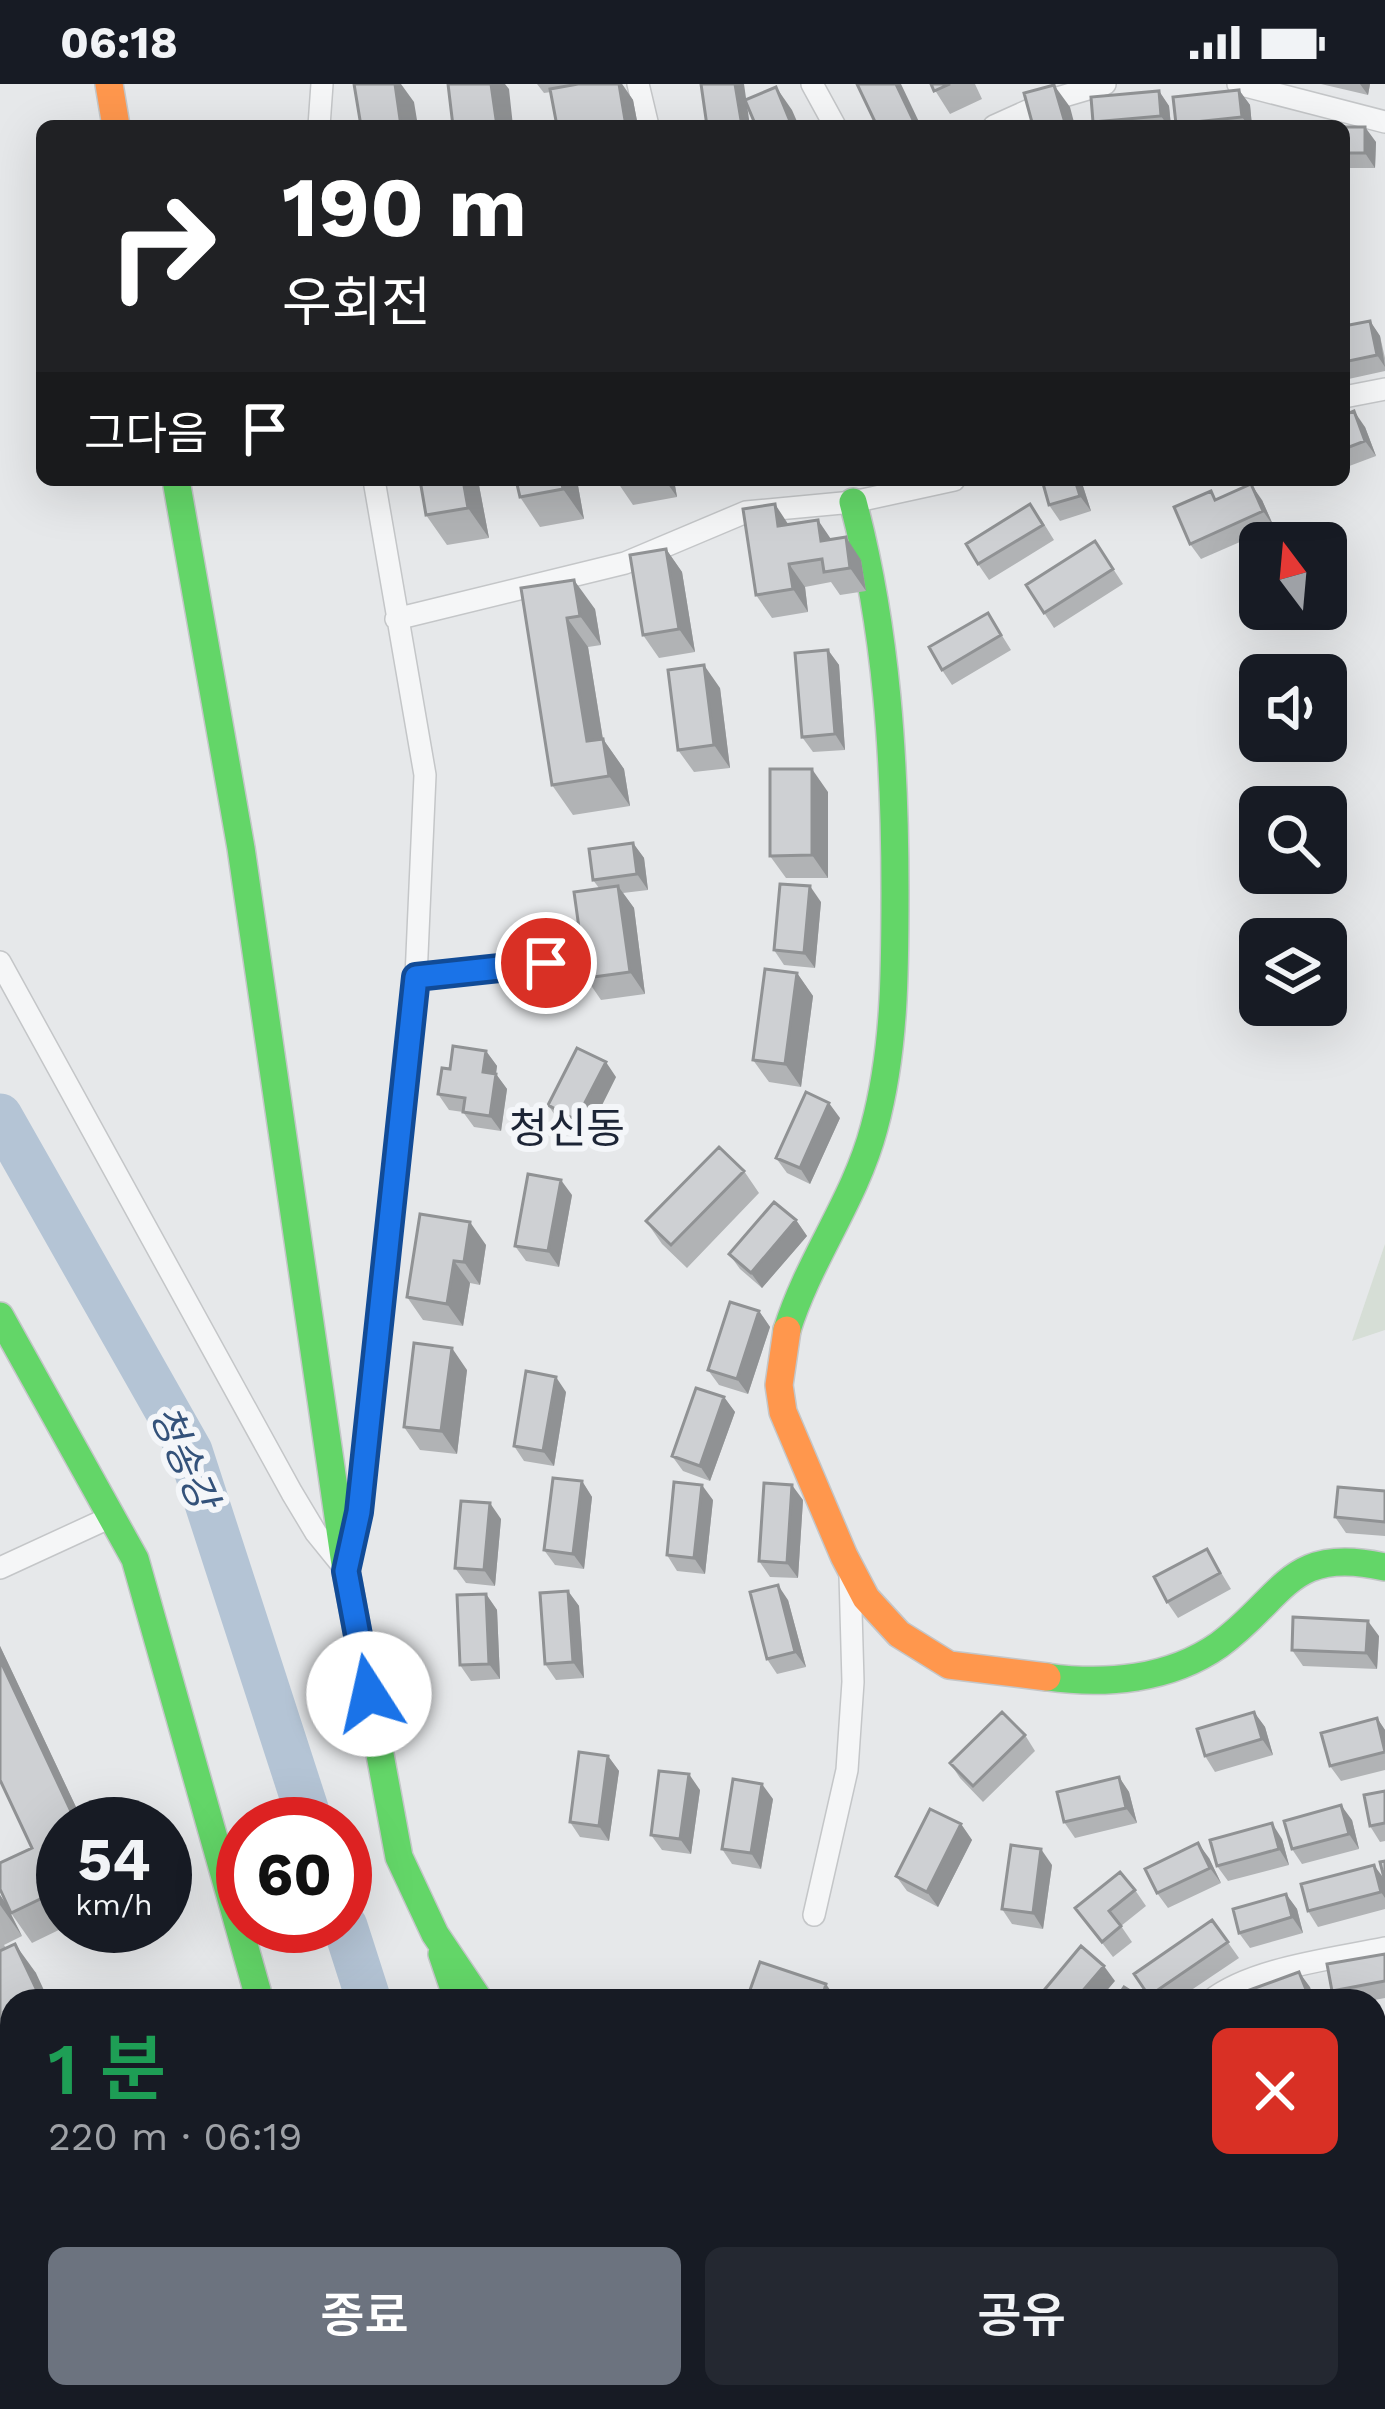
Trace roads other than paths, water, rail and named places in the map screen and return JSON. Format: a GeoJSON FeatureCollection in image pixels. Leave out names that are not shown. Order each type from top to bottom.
{"type":"FeatureCollection","features":[{"type":"Feature","properties":{"kind":"street"},"geometry":{"type":"LineString","coordinates":[[109,84],[115,120]]}},
{"type":"Feature","properties":{"kind":"street"},"geometry":{"type":"LineString","coordinates":[[319,120],[322,84]]}},
{"type":"Feature","properties":{"kind":"street"},"geometry":{"type":"LineString","coordinates":[[638,84],[647,120]]}},
{"type":"Feature","properties":{"kind":"street"},"geometry":{"type":"LineString","coordinates":[[812,84],[832,120]]}},
{"type":"Feature","properties":{"kind":"street"},"geometry":{"type":"LineString","coordinates":[[1007,120],[1105,84]]}},
{"type":"Feature","properties":{"kind":"street"},"geometry":{"type":"LineString","coordinates":[[1238,84],[1385,122]]}},
{"type":"Feature","properties":{"kind":"street"},"geometry":{"type":"LineString","coordinates":[[1350,396],[1385,389]]}},
{"type":"Feature","properties":{"kind":"street"},"geometry":{"type":"LineString","coordinates":[[177,486],[241,848],[346,1571],[399,1857],[435,1934],[454,1989]]}},
{"type":"Feature","properties":{"kind":"street"},"geometry":{"type":"LineString","coordinates":[[346,1571],[359,1512],[416,977],[424,775],[375,486]]}},
{"type":"Feature","properties":{"kind":"street"},"geometry":{"type":"LineString","coordinates":[[396,619],[625,563],[746,512],[853,502],[926,486]]}},
{"type":"Feature","properties":{"kind":"street"},"geometry":{"type":"LineString","coordinates":[[853,502],[870,560],[896,783],[897,982],[888,1070],[862,1167],[808,1276],[787,1330],[778,1381],[781,1416],[850,1574],[888,1626],[952,1666],[1110,1683],[1216,1647],[1304,1568],[1332,1558],[1385,1567]]}},
{"type":"Feature","properties":{"kind":"street"},"geometry":{"type":"LineString","coordinates":[[416,977],[575,958]]}},
{"type":"Feature","properties":{"kind":"street"},"geometry":{"type":"LineString","coordinates":[[0,962],[292,1493],[346,1571]]}},
{"type":"Feature","properties":{"kind":"street"},"geometry":{"type":"LineString","coordinates":[[0,1316],[135,1559],[257,1989]]}},
{"type":"Feature","properties":{"kind":"street"},"geometry":{"type":"LineString","coordinates":[[0,1568],[113,1516]]}},
{"type":"Feature","properties":{"kind":"street"},"geometry":{"type":"LineString","coordinates":[[814,1916],[847,1770],[853,1682],[850,1574]]}},
{"type":"Feature","properties":{"kind":"street"},"geometry":{"type":"LineString","coordinates":[[435,1934],[472,1989]]}},
{"type":"Feature","properties":{"kind":"street"},"geometry":{"type":"LineString","coordinates":[[1230,1989],[1268,1974],[1385,1948]]}},
{"type":"Feature","properties":{"kind":"waterway","name":"청송강"},"geometry":{"type":"LineString","coordinates":[[0,1116],[190,1451],[302,1797]]}},
{"type":"Feature","properties":{"kind":"waterway","name":"청송강"},"geometry":{"type":"LineString","coordinates":[[354,1953],[365,1989]]}},
{"type":"Feature","properties":{"kind":"district","name":"청신동"},"geometry":{"type":"Point","coordinates":[567,1128]}}]}
